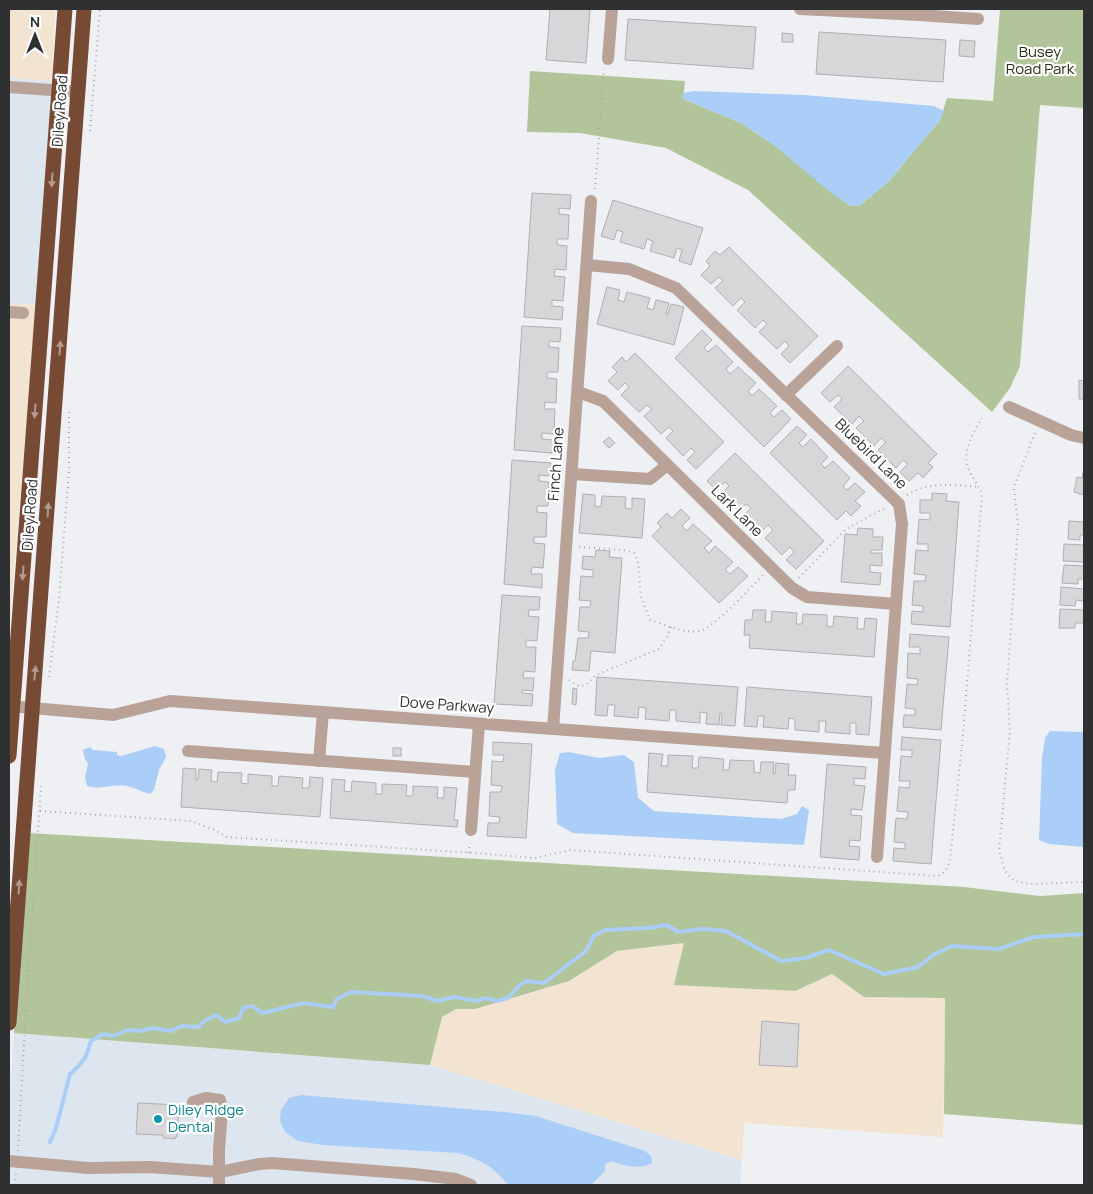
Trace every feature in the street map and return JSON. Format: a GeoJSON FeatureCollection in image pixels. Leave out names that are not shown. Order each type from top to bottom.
{"type":"FeatureCollection","features":[{"type":"Feature","properties":{"kind":"highway","name":"Diley Road"},"geometry":{"type":"LineString","coordinates":[[9,756],[11,706],[65,9]]}},
{"type":"Feature","properties":{"kind":"highway","name":"Diley Road"},"geometry":{"type":"LineString","coordinates":[[9,1023],[84,9]]}},
{"type":"Feature","properties":{"kind":"street"},"geometry":{"type":"LineString","coordinates":[[608,59],[612,9]]}},
{"type":"Feature","properties":{"kind":"street"},"geometry":{"type":"LineString","coordinates":[[800,9],[923,12],[978,19]]}},
{"type":"Feature","properties":{"kind":"street"},"geometry":{"type":"LineString","coordinates":[[9,87],[79,92]]}},
{"type":"Feature","properties":{"kind":"street","name":"Finch Lane"},"geometry":{"type":"LineString","coordinates":[[553,729],[592,201]]}},
{"type":"Feature","properties":{"kind":"street","name":"Bluebird Lane"},"geometry":{"type":"LineString","coordinates":[[587,265],[629,270],[676,288],[898,504],[902,524],[877,857]]}},
{"type":"Feature","properties":{"kind":"street"},"geometry":{"type":"LineString","coordinates":[[9,312],[23,313]]}},
{"type":"Feature","properties":{"kind":"street"},"geometry":{"type":"LineString","coordinates":[[786,395],[837,346]]}},
{"type":"Feature","properties":{"kind":"street","name":"Lark Lane"},"geometry":{"type":"LineString","coordinates":[[578,392],[603,401],[790,587],[807,597],[896,604]]}},
{"type":"Feature","properties":{"kind":"street"},"geometry":{"type":"LineString","coordinates":[[1010,407],[1071,435],[1084,438]]}},
{"type":"Feature","properties":{"kind":"street"},"geometry":{"type":"LineString","coordinates":[[572,474],[650,479],[667,465]]}},
{"type":"Feature","properties":{"kind":"street","name":"Dove Parkway"},"geometry":{"type":"LineString","coordinates":[[11,706],[113,715],[170,701],[884,753]]}},
{"type":"Feature","properties":{"kind":"street"},"geometry":{"type":"LineString","coordinates":[[318,761],[323,712]]}},
{"type":"Feature","properties":{"kind":"street"},"geometry":{"type":"LineString","coordinates":[[471,830],[479,724]]}},
{"type":"Feature","properties":{"kind":"street"},"geometry":{"type":"LineString","coordinates":[[188,751],[475,772]]}},
{"type":"Feature","properties":{"kind":"street"},"geometry":{"type":"LineString","coordinates":[[193,1102],[206,1098],[220,1100],[222,1109],[219,1150],[220,1179]]}},
{"type":"Feature","properties":{"kind":"street"},"geometry":{"type":"LineString","coordinates":[[13,1162],[88,1168],[149,1167],[220,1179],[252,1165],[272,1163],[414,1174],[456,1179],[471,1185]]}},
{"type":"Feature","properties":{"kind":"path"},"geometry":{"type":"LineString","coordinates":[[89,136],[100,9]]}},
{"type":"Feature","properties":{"kind":"path"},"geometry":{"type":"LineString","coordinates":[[592,201],[595,194],[604,70],[608,59]]}},
{"type":"Feature","properties":{"kind":"path"},"geometry":{"type":"LineString","coordinates":[[48,685],[59,598],[69,470],[69,406]]}},
{"type":"Feature","properties":{"kind":"path"},"geometry":{"type":"LineString","coordinates":[[40,812],[191,821],[215,830],[226,837],[535,858],[570,850],[936,876],[947,869],[950,861],[982,495],[980,487],[969,471],[965,458],[972,436],[982,418]]}},
{"type":"Feature","properties":{"kind":"path"},"geometry":{"type":"LineString","coordinates":[[1040,421],[1014,487],[1018,525],[1008,685],[1010,732],[999,850],[1005,871],[1014,881],[1031,884],[1084,882]]}},
{"type":"Feature","properties":{"kind":"path"},"geometry":{"type":"LineString","coordinates":[[790,587],[846,529],[913,491],[938,484],[980,487]]}},
{"type":"Feature","properties":{"kind":"path"},"geometry":{"type":"LineString","coordinates":[[566,546],[623,550],[634,553],[639,561],[640,590],[643,604],[650,620],[692,632],[708,629],[771,568]]}},
{"type":"Feature","properties":{"kind":"path"},"geometry":{"type":"LineString","coordinates":[[557,670],[579,686],[586,685],[596,675],[659,649],[671,627]]}},
{"type":"Feature","properties":{"kind":"path"},"geometry":{"type":"LineString","coordinates":[[15,1185],[13,1162],[42,782]]}},
{"type":"Feature","properties":{"kind":"shaded area"},"geometry":{"type":"Polygon","coordinates":[[[9,9],[55,9],[52,81],[9,78],[9,9]]]}},
{"type":"Feature","properties":{"kind":"shaded area"},"geometry":{"type":"Polygon","coordinates":[[[9,78],[52,81],[36,305],[9,303],[9,78]]]}},
{"type":"Feature","properties":{"kind":"shaded area"},"geometry":{"type":"Polygon","coordinates":[[[9,303],[36,305],[9,632],[9,303]]]}},
{"type":"Feature","properties":{"kind":"shaded area"},"geometry":{"type":"Polygon","coordinates":[[[684,943],[675,985],[795,991],[832,974],[864,997],[945,998],[943,1137],[744,1123],[742,1160],[430,1065],[442,1017],[456,1009],[475,1009],[569,981],[617,951],[684,943]]]}},
{"type":"Feature","properties":{"kind":"shaded area"},"geometry":{"type":"Polygon","coordinates":[[[14,1033],[430,1065],[742,1160],[740,1185],[9,1185],[9,1110],[14,1033]]]}},
{"type":"Feature","properties":{"kind":"green space","name":"Busey Road Park"},"geometry":{"type":"Polygon","coordinates":[[[1000,9],[1084,9],[1084,108],[1040,105],[1020,366],[1010,388],[992,412],[748,190],[666,148],[580,133],[527,132],[530,71],[685,81],[683,99],[741,123],[774,145],[849,205],[859,206],[889,181],[940,120],[947,98],[993,101],[1000,9]]]}},
{"type":"Feature","properties":{"kind":"green space"},"geometry":{"type":"Polygon","coordinates":[[[28,833],[964,887],[1040,896],[1084,893],[1084,1125],[944,1114],[945,998],[864,997],[832,974],[795,991],[674,985],[684,943],[617,951],[569,981],[475,1009],[456,1009],[442,1017],[430,1065],[14,1033],[28,833]]]}},
{"type":"Feature","properties":{"kind":"water"},"geometry":{"type":"Polygon","coordinates":[[[694,91],[804,95],[934,106],[944,111],[940,120],[889,181],[859,206],[849,205],[830,192],[774,145],[741,123],[683,99],[683,93],[694,91]]]}},
{"type":"Feature","properties":{"kind":"water"},"geometry":{"type":"Polygon","coordinates":[[[1050,731],[1084,732],[1084,847],[1049,844],[1039,840],[1042,758],[1045,738],[1050,731]]]}},
{"type":"Feature","properties":{"kind":"water"},"geometry":{"type":"Polygon","coordinates":[[[155,746],[164,749],[166,757],[159,770],[154,790],[150,794],[127,786],[87,786],[85,777],[88,764],[83,750],[90,747],[93,750],[117,752],[117,755],[121,756],[155,746]]]}},
{"type":"Feature","properties":{"kind":"water"},"geometry":{"type":"Polygon","coordinates":[[[569,752],[599,758],[624,755],[634,762],[638,798],[654,811],[781,819],[797,814],[802,806],[809,810],[804,845],[573,833],[557,824],[555,770],[560,753],[569,752]]]}},
{"type":"Feature","properties":{"kind":"water"},"geometry":{"type":"Polygon","coordinates":[[[301,1095],[536,1116],[645,1151],[651,1156],[652,1163],[643,1166],[632,1166],[612,1161],[605,1164],[605,1171],[591,1185],[508,1185],[486,1164],[458,1153],[323,1145],[298,1141],[285,1132],[280,1121],[281,1110],[289,1098],[301,1095]]]}},
{"type":"Feature","properties":{"kind":"building"},"geometry":{"type":"Polygon","coordinates":[[[550,9],[590,9],[586,63],[546,60],[550,9]]]}},
{"type":"Feature","properties":{"kind":"building"},"geometry":{"type":"Polygon","coordinates":[[[628,19],[756,27],[753,69],[625,60],[628,19]]]}},
{"type":"Feature","properties":{"kind":"building"},"geometry":{"type":"Polygon","coordinates":[[[819,32],[946,40],[943,82],[816,74],[819,32]]]}},
{"type":"Feature","properties":{"kind":"building"},"geometry":{"type":"Polygon","coordinates":[[[782,33],[793,34],[793,42],[782,42],[782,33]]]}},
{"type":"Feature","properties":{"kind":"building"},"geometry":{"type":"Polygon","coordinates":[[[960,40],[975,41],[974,57],[959,56],[960,40]]]}},
{"type":"Feature","properties":{"kind":"building"},"geometry":{"type":"Polygon","coordinates":[[[532,193],[571,195],[570,209],[559,208],[559,214],[569,215],[568,239],[557,239],[557,245],[567,246],[566,270],[555,269],[554,276],[565,277],[563,301],[552,300],[552,306],[563,307],[562,320],[524,317],[532,193]]]}},
{"type":"Feature","properties":{"kind":"building"},"geometry":{"type":"Polygon","coordinates":[[[613,200],[703,228],[691,265],[679,261],[682,250],[677,248],[674,258],[650,251],[653,241],[647,239],[644,249],[620,242],[623,232],[617,230],[614,240],[601,236],[613,200]]]}},
{"type":"Feature","properties":{"kind":"building"},"geometry":{"type":"Polygon","coordinates":[[[729,247],[818,336],[790,363],[781,354],[789,346],[785,341],[777,349],[759,332],[767,324],[763,320],[755,328],[737,310],[745,302],[741,298],[733,306],[715,288],[723,281],[719,277],[711,284],[701,275],[710,266],[706,261],[715,251],[720,255],[729,247]]]}},
{"type":"Feature","properties":{"kind":"building"},"geometry":{"type":"Polygon","coordinates":[[[607,287],[620,290],[618,300],[624,302],[627,292],[650,298],[647,308],[653,310],[656,300],[669,303],[666,314],[668,314],[671,304],[684,307],[674,345],[597,324],[607,287]]]}},
{"type":"Feature","properties":{"kind":"building"},"geometry":{"type":"Polygon","coordinates":[[[522,326],[561,328],[560,342],[549,341],[549,347],[559,348],[558,372],[547,372],[547,378],[557,379],[556,403],[545,402],[544,409],[555,409],[554,434],[542,433],[542,439],[553,440],[552,453],[514,450],[522,326]]]}},
{"type":"Feature","properties":{"kind":"building"},"geometry":{"type":"Polygon","coordinates":[[[702,330],[712,340],[704,348],[708,352],[716,345],[733,362],[726,369],[730,374],[738,367],[756,383],[748,391],[752,396],[759,389],[777,406],[770,413],[774,417],[782,410],[791,419],[764,447],[675,358],[702,330]]]}},
{"type":"Feature","properties":{"kind":"building"},"geometry":{"type":"Polygon","coordinates":[[[635,353],[724,442],[696,469],[687,460],[695,452],[691,448],[683,456],[666,438],[673,431],[669,427],[661,434],[644,416],[652,409],[647,405],[639,412],[621,395],[629,387],[625,383],[618,390],[608,381],[617,372],[612,367],[622,357],[626,362],[635,353]]]}},
{"type":"Feature","properties":{"kind":"building"},"geometry":{"type":"Polygon","coordinates":[[[848,366],[937,454],[928,463],[933,467],[923,478],[918,473],[909,481],[900,472],[908,464],[903,460],[896,468],[878,450],[886,442],[881,438],[874,446],[856,428],[864,421],[859,416],[852,424],[834,407],[842,399],[838,395],[830,402],[821,393],[848,366]]]}},
{"type":"Feature","properties":{"kind":"building"},"geometry":{"type":"Polygon","coordinates":[[[1079,380],[1084,381],[1084,399],[1079,399],[1079,380]]]}},
{"type":"Feature","properties":{"kind":"building"},"geometry":{"type":"Polygon","coordinates":[[[797,426],[807,435],[799,443],[803,447],[811,439],[828,457],[821,464],[825,468],[833,461],[850,478],[843,486],[847,490],[855,483],[865,492],[855,501],[861,506],[851,516],[846,511],[837,520],[770,453],[797,426]]]}},
{"type":"Feature","properties":{"kind":"building"},"geometry":{"type":"Polygon","coordinates":[[[609,437],[615,443],[609,448],[603,442],[609,437]]]}},
{"type":"Feature","properties":{"kind":"building"},"geometry":{"type":"Polygon","coordinates":[[[735,453],[824,541],[796,569],[786,560],[794,552],[790,547],[782,555],[765,538],[773,530],[768,525],[760,533],[743,516],[751,508],[746,504],[739,511],[721,494],[729,486],[725,482],[716,490],[707,481],[735,453]]]}},
{"type":"Feature","properties":{"kind":"building"},"geometry":{"type":"Polygon","coordinates":[[[512,460],[551,463],[550,476],[539,475],[539,481],[549,482],[548,506],[537,506],[537,512],[547,513],[546,537],[534,537],[534,543],[545,544],[543,568],[532,567],[531,574],[542,574],[542,588],[504,584],[512,460]]]}},
{"type":"Feature","properties":{"kind":"building"},"geometry":{"type":"Polygon","coordinates":[[[1084,468],[1084,495],[1074,492],[1077,477],[1082,478],[1084,468]]]}},
{"type":"Feature","properties":{"kind":"building"},"geometry":{"type":"Polygon","coordinates":[[[932,493],[947,494],[946,501],[959,502],[950,627],[911,624],[912,611],[923,612],[923,606],[912,605],[914,581],[925,581],[926,575],[914,574],[916,550],[928,551],[928,544],[917,544],[919,519],[930,520],[930,513],[920,513],[920,500],[932,500],[932,493]]]}},
{"type":"Feature","properties":{"kind":"building"},"geometry":{"type":"Polygon","coordinates":[[[583,494],[595,495],[595,506],[601,507],[602,496],[626,497],[625,508],[632,509],[632,498],[645,499],[642,538],[579,533],[583,494]]]}},
{"type":"Feature","properties":{"kind":"building"},"geometry":{"type":"Polygon","coordinates":[[[681,509],[690,518],[682,526],[687,531],[693,524],[712,541],[704,548],[709,553],[715,546],[733,562],[725,570],[730,574],[738,567],[748,576],[719,603],[652,536],[661,527],[657,523],[667,513],[672,518],[681,509]]]}},
{"type":"Feature","properties":{"kind":"building"},"geometry":{"type":"Polygon","coordinates":[[[1069,521],[1084,522],[1084,535],[1080,535],[1080,540],[1068,539],[1069,521]]]}},
{"type":"Feature","properties":{"kind":"building"},"geometry":{"type":"Polygon","coordinates":[[[858,528],[873,529],[873,537],[883,537],[882,550],[871,550],[871,553],[882,553],[882,566],[870,565],[870,572],[881,573],[880,585],[841,582],[845,534],[857,535],[858,528]]]}},
{"type":"Feature","properties":{"kind":"building"},"geometry":{"type":"Polygon","coordinates":[[[1064,544],[1084,545],[1084,562],[1063,561],[1064,544]]]}},
{"type":"Feature","properties":{"kind":"building"},"geometry":{"type":"Polygon","coordinates":[[[596,550],[610,551],[609,557],[622,558],[615,653],[591,651],[589,671],[572,670],[578,638],[588,638],[589,632],[578,631],[580,607],[590,607],[591,601],[579,600],[581,576],[593,577],[593,570],[582,569],[583,556],[595,557],[596,550]]]}},
{"type":"Feature","properties":{"kind":"building"},"geometry":{"type":"Polygon","coordinates":[[[1064,565],[1084,566],[1084,579],[1078,579],[1078,584],[1062,583],[1064,565]]]}},
{"type":"Feature","properties":{"kind":"building"},"geometry":{"type":"Polygon","coordinates":[[[1061,587],[1084,589],[1084,601],[1076,600],[1075,606],[1060,605],[1061,587]]]}},
{"type":"Feature","properties":{"kind":"building"},"geometry":{"type":"Polygon","coordinates":[[[502,595],[540,597],[539,610],[529,610],[528,616],[539,617],[537,641],[526,640],[526,647],[536,647],[535,672],[524,671],[523,678],[534,678],[533,691],[522,690],[522,693],[533,694],[532,706],[494,704],[502,595]]]}},
{"type":"Feature","properties":{"kind":"building"},"geometry":{"type":"Polygon","coordinates":[[[1060,609],[1084,610],[1084,623],[1075,623],[1075,628],[1059,628],[1060,609]]]}},
{"type":"Feature","properties":{"kind":"building"},"geometry":{"type":"Polygon","coordinates":[[[753,610],[766,610],[765,622],[771,622],[772,611],[797,613],[796,624],[802,624],[803,614],[827,615],[827,626],[833,627],[834,616],[858,618],[857,629],[864,629],[865,618],[877,619],[874,657],[749,648],[750,635],[744,635],[745,620],[752,620],[753,610]]]}},
{"type":"Feature","properties":{"kind":"building"},"geometry":{"type":"Polygon","coordinates":[[[910,634],[949,637],[941,730],[903,727],[904,715],[915,715],[915,709],[905,708],[907,684],[917,685],[918,679],[907,678],[908,653],[920,654],[920,647],[909,647],[910,634]]]}},
{"type":"Feature","properties":{"kind":"building"},"geometry":{"type":"Polygon","coordinates":[[[597,677],[738,687],[735,726],[721,725],[722,714],[720,713],[719,725],[706,724],[707,713],[700,712],[700,723],[676,721],[676,710],[670,710],[669,721],[645,719],[646,708],[639,707],[638,718],[614,716],[615,705],[608,705],[607,716],[595,715],[597,677]]]}},
{"type":"Feature","properties":{"kind":"building"},"geometry":{"type":"Polygon","coordinates":[[[747,687],[872,697],[869,735],[856,734],[856,723],[850,723],[850,734],[825,732],[826,721],[819,721],[819,732],[795,730],[795,719],[789,718],[788,729],[763,727],[764,716],[758,716],[757,727],[744,726],[747,687]]]}},
{"type":"Feature","properties":{"kind":"building"},"geometry":{"type":"Polygon","coordinates":[[[573,688],[577,689],[576,705],[572,704],[573,688]]]}},
{"type":"Feature","properties":{"kind":"building"},"geometry":{"type":"Polygon","coordinates":[[[902,737],[941,740],[931,864],[893,861],[894,848],[905,849],[905,843],[894,842],[896,818],[907,819],[908,812],[897,811],[899,787],[909,788],[910,781],[899,781],[901,756],[912,757],[912,750],[901,750],[902,737]]]}},
{"type":"Feature","properties":{"kind":"building"},"geometry":{"type":"Polygon","coordinates":[[[493,742],[532,744],[526,838],[487,836],[488,823],[499,823],[500,817],[489,816],[490,792],[501,792],[502,786],[491,785],[492,761],[503,762],[504,755],[493,755],[493,742]]]}},
{"type":"Feature","properties":{"kind":"building"},"geometry":{"type":"Polygon","coordinates":[[[393,748],[401,748],[401,756],[393,756],[393,748]]]}},
{"type":"Feature","properties":{"kind":"building"},"geometry":{"type":"Polygon","coordinates":[[[649,753],[663,754],[661,766],[668,766],[668,755],[693,756],[692,768],[698,768],[699,757],[724,759],[723,770],[729,770],[730,760],[754,761],[754,772],[760,773],[761,762],[774,762],[773,774],[775,774],[776,763],[789,764],[788,775],[796,775],[795,790],[788,790],[787,803],[647,792],[649,753]]]}},
{"type":"Feature","properties":{"kind":"building"},"geometry":{"type":"Polygon","coordinates":[[[827,764],[866,767],[865,779],[854,778],[854,785],[865,786],[862,810],[851,809],[851,815],[862,816],[860,841],[850,840],[849,846],[860,847],[859,860],[820,857],[827,764]]]}},
{"type":"Feature","properties":{"kind":"building"},"geometry":{"type":"Polygon","coordinates":[[[183,768],[196,769],[196,780],[198,780],[199,769],[212,770],[211,781],[217,782],[218,772],[242,773],[241,783],[248,784],[248,774],[272,776],[272,786],[278,786],[279,776],[303,778],[302,788],[309,788],[310,777],[323,778],[320,817],[181,807],[183,768]]]}},
{"type":"Feature","properties":{"kind":"building"},"geometry":{"type":"Polygon","coordinates":[[[332,779],[345,780],[344,791],[351,792],[352,781],[376,783],[376,794],[382,794],[382,784],[407,785],[406,796],[413,796],[413,786],[438,787],[437,798],[444,798],[444,787],[457,788],[454,820],[458,820],[457,827],[330,818],[332,779]]]}},
{"type":"Feature","properties":{"kind":"building"},"geometry":{"type":"Polygon","coordinates":[[[762,1021],[799,1024],[797,1067],[759,1065],[762,1021]]]}},
{"type":"Feature","properties":{"kind":"building","name":"Diley Ridge Dental"},"geometry":{"type":"Polygon","coordinates":[[[138,1103],[179,1105],[177,1137],[175,1139],[163,1138],[163,1135],[136,1134],[138,1103]]]}},
{"type":"Feature","properties":{"kind":"waterway"},"geometry":{"type":"LineString","coordinates":[[50,1142],[56,1128],[70,1074],[86,1056],[91,1041],[103,1034],[113,1036],[128,1030],[140,1031],[153,1028],[171,1031],[182,1026],[199,1027],[204,1021],[216,1015],[225,1022],[239,1018],[243,1008],[252,1006],[263,1013],[303,1003],[333,1007],[337,999],[351,992],[423,996],[437,1001],[454,997],[477,1001],[485,998],[497,1001],[508,998],[520,985],[527,981],[544,983],[586,951],[594,936],[605,930],[667,925],[678,932],[703,929],[726,931],[781,961],[805,958],[829,950],[884,974],[918,967],[933,955],[952,946],[999,949],[1034,937],[1084,934]]}},
{"type":"Feature","properties":{"kind":"place","name":"Diley Ridge Dental"},"geometry":{"type":"Point","coordinates":[158,1119]}}]}
